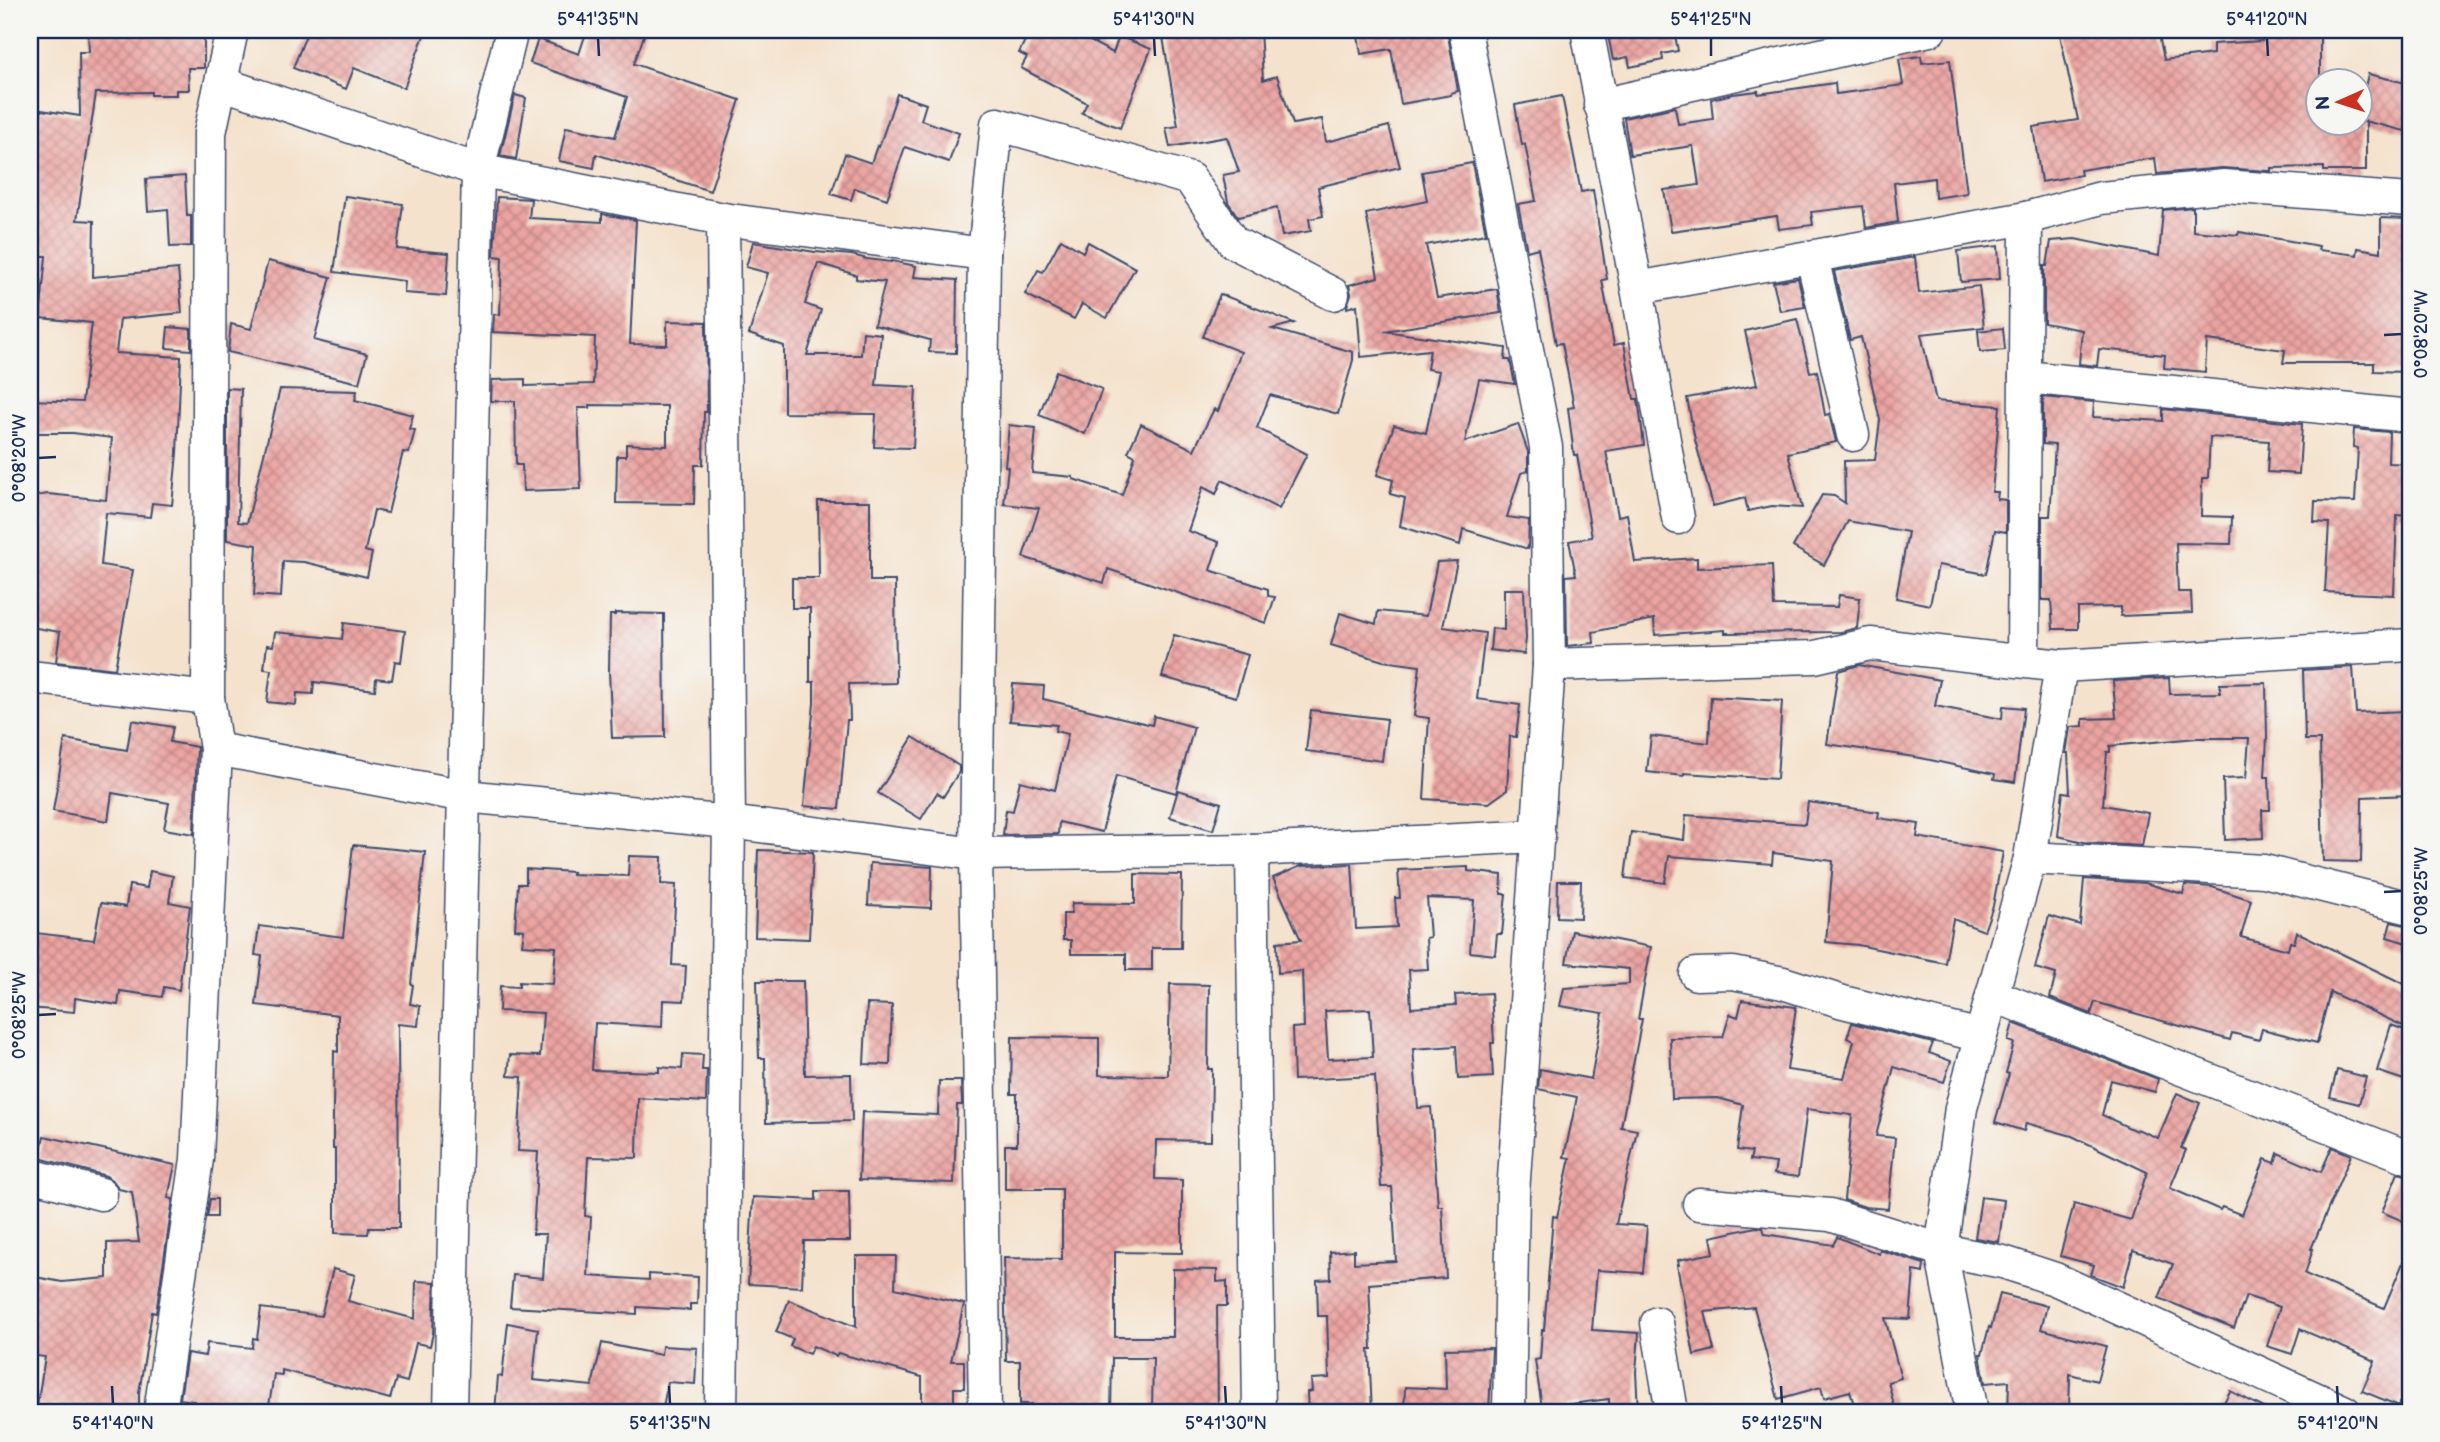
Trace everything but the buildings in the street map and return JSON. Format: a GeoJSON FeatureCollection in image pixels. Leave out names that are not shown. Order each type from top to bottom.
{"type":"FeatureCollection","features":[{"type":"Feature","properties":{"kind":"street"},"geometry":{"type":"LineString","coordinates":[[160,1412],[197,1159],[216,749],[208,698],[210,134],[232,30]]}},
{"type":"Feature","properties":{"kind":"street"},"geometry":{"type":"LineString","coordinates":[[450,1412],[478,170],[513,30]]}},
{"type":"Feature","properties":{"kind":"street"},"geometry":{"type":"LineString","coordinates":[[1465,30],[1546,447],[1549,665],[1513,1194],[1509,1412]]}},
{"type":"Feature","properties":{"kind":"street"},"geometry":{"type":"LineString","coordinates":[[1587,30],[1678,517]]}},
{"type":"Feature","properties":{"kind":"street"},"geometry":{"type":"LineString","coordinates":[[1600,105],[1820,41],[1930,30]]}},
{"type":"Feature","properties":{"kind":"street"},"geometry":{"type":"LineString","coordinates":[[221,83],[478,170],[723,219],[984,254]]}},
{"type":"Feature","properties":{"kind":"street"},"geometry":{"type":"LineString","coordinates":[[985,1412],[976,854],[984,254],[997,124],[1190,179],[1233,242],[1333,295]]}},
{"type":"Feature","properties":{"kind":"street"},"geometry":{"type":"LineString","coordinates":[[1637,288],[2026,218],[2101,198],[2224,186],[2410,200]]}},
{"type":"Feature","properties":{"kind":"street"},"geometry":{"type":"LineString","coordinates":[[2024,661],[2026,218]]}},
{"type":"Feature","properties":{"kind":"street"},"geometry":{"type":"LineString","coordinates":[[721,1412],[729,822],[723,219]]}},
{"type":"Feature","properties":{"kind":"street"},"geometry":{"type":"LineString","coordinates":[[1812,257],[1853,435]]}},
{"type":"Feature","properties":{"kind":"street"},"geometry":{"type":"LineString","coordinates":[[2025,377],[2410,416]]}},
{"type":"Feature","properties":{"kind":"street"},"geometry":{"type":"LineString","coordinates":[[1549,665],[1815,657],[1870,644],[2061,666],[2410,645]]}},
{"type":"Feature","properties":{"kind":"street"},"geometry":{"type":"LineString","coordinates":[[1972,1412],[1941,1250],[1961,1108],[2030,858],[2061,666]]}},
{"type":"Feature","properties":{"kind":"street"},"geometry":{"type":"LineString","coordinates":[[30,677],[208,698]]}},
{"type":"Feature","properties":{"kind":"street"},"geometry":{"type":"LineString","coordinates":[[216,749],[465,796],[729,822],[976,854],[1252,850],[1539,836]]}},
{"type":"Feature","properties":{"kind":"street"},"geometry":{"type":"LineString","coordinates":[[1252,850],[1259,1412]]}},
{"type":"Feature","properties":{"kind":"street"},"geometry":{"type":"LineString","coordinates":[[2030,858],[2264,871],[2410,908]]}},
{"type":"Feature","properties":{"kind":"street"},"geometry":{"type":"LineString","coordinates":[[1696,974],[1733,973],[1981,1036]]}},
{"type":"Feature","properties":{"kind":"street"},"geometry":{"type":"LineString","coordinates":[[1992,995],[2410,1158]]}},
{"type":"Feature","properties":{"kind":"street"},"geometry":{"type":"LineString","coordinates":[[30,1175],[101,1194]]}},
{"type":"Feature","properties":{"kind":"street"},"geometry":{"type":"LineString","coordinates":[[1699,1204],[1830,1215],[1941,1250],[2003,1262],[2055,1279],[2345,1412]]}},
{"type":"Feature","properties":{"kind":"street"},"geometry":{"type":"LineString","coordinates":[[1657,1324],[1672,1412]]}}]}
